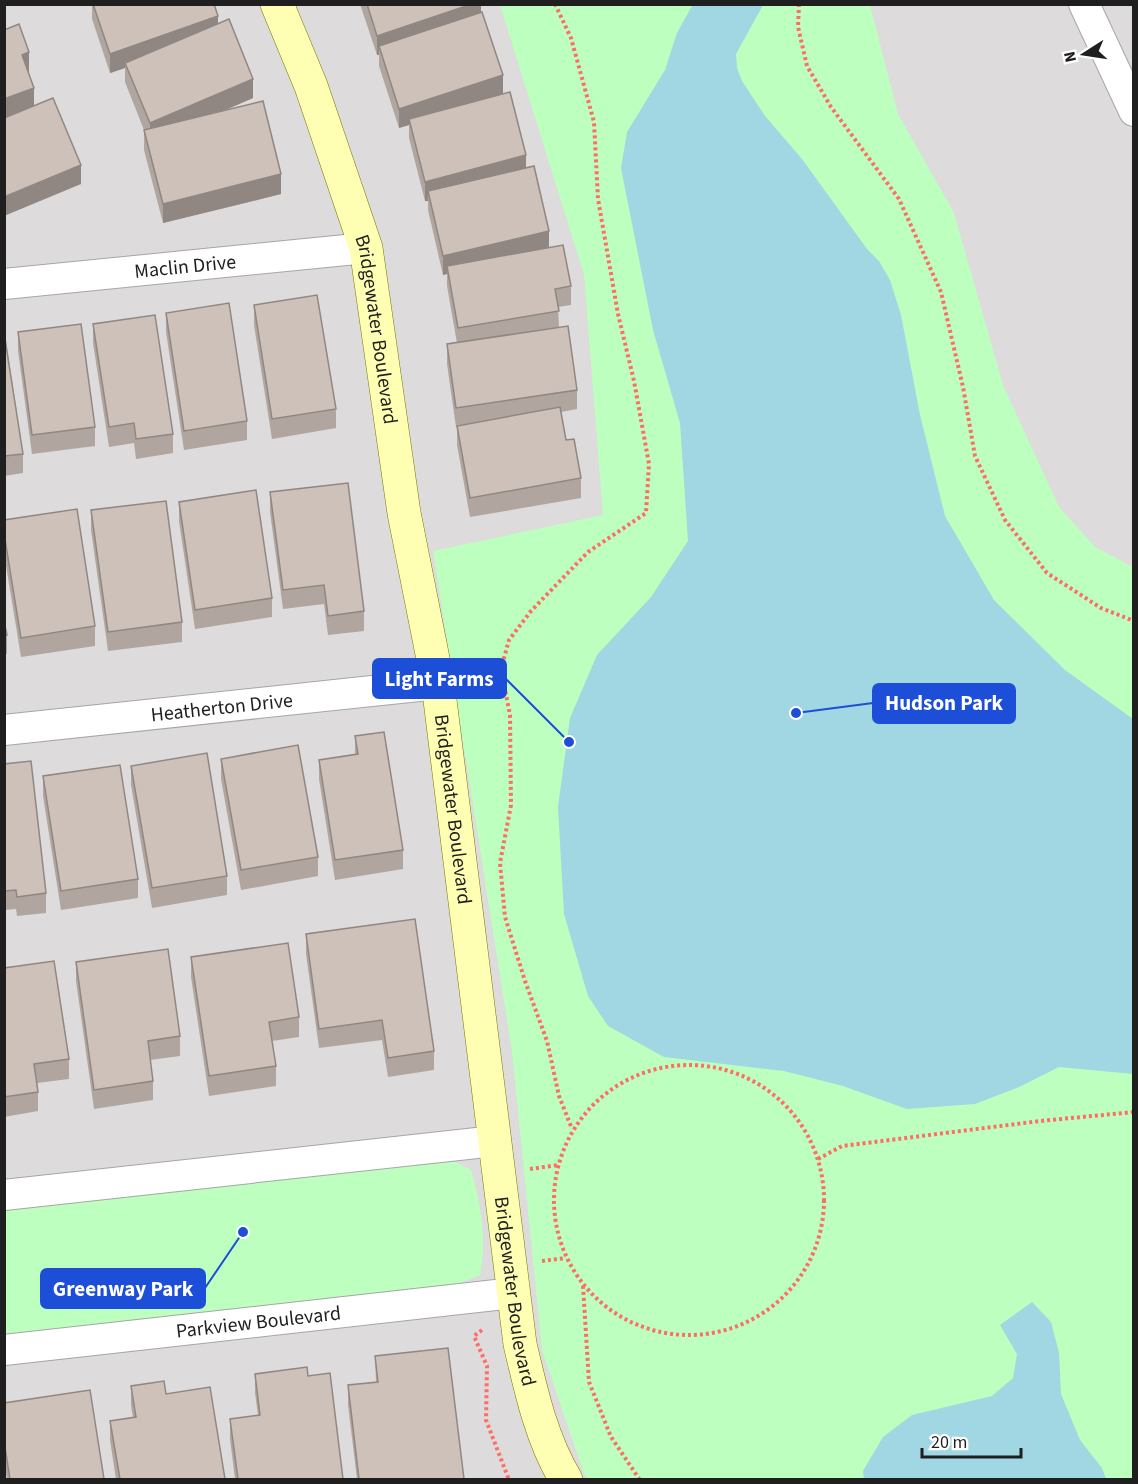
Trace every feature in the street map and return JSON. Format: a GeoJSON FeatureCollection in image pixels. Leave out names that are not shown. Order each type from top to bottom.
{"type":"FeatureCollection","features":[{"type":"Feature","properties":{"kind":"street","name":"Bridgewater Boulevard"},"geometry":{"type":"LineString","coordinates":[[277,4],[310,86],[366,248],[404,513],[438,684],[520,1344],[536,1410],[552,1457],[566,1479]]}},
{"type":"Feature","properties":{"kind":"street"},"geometry":{"type":"LineString","coordinates":[[1084,4],[1134,111]]}},
{"type":"Feature","properties":{"kind":"street","name":"Maclin Drive"},"geometry":{"type":"LineString","coordinates":[[4,284],[366,248]]}},
{"type":"Feature","properties":{"kind":"street","name":"Heatherton Drive"},"geometry":{"type":"LineString","coordinates":[[4,730],[438,684]]}},
{"type":"Feature","properties":{"kind":"street"},"geometry":{"type":"LineString","coordinates":[[4,1195],[495,1141]]}},
{"type":"Feature","properties":{"kind":"street","name":"Parkview Boulevard"},"geometry":{"type":"LineString","coordinates":[[4,1350],[514,1293]]}},
{"type":"Feature","properties":{"kind":"path"},"geometry":{"type":"LineString","coordinates":[[555,4],[571,38],[594,122],[598,199],[618,314],[634,381],[649,464],[646,513],[588,552],[531,611],[509,640],[501,669],[510,716],[511,805],[500,863],[505,916],[525,981],[548,1041],[559,1096],[572,1129]]}},
{"type":"Feature","properties":{"kind":"path"},"geometry":{"type":"LineString","coordinates":[[799,4],[798,27],[807,66],[831,107],[899,199],[941,292],[963,387],[975,456],[1005,520],[1047,573],[1101,608],[1134,621]]}},
{"type":"Feature","properties":{"kind":"path"},"geometry":{"type":"LineString","coordinates":[[583,1286],[614,1314],[652,1332],[693,1337],[734,1329],[771,1310],[800,1279],[818,1242],[825,1201],[818,1159],[798,1120],[766,1088],[726,1069],[682,1064],[639,1073],[601,1095],[572,1129],[558,1165],[558,1228],[566,1258],[582,1277],[589,1382],[610,1437],[640,1479]]}},
{"type":"Feature","properties":{"kind":"path"},"geometry":{"type":"LineString","coordinates":[[818,1159],[842,1146],[1040,1121],[1134,1112]]}},
{"type":"Feature","properties":{"kind":"path"},"geometry":{"type":"LineString","coordinates":[[482,1330],[474,1336],[487,1366],[486,1420],[508,1479]]}},
{"type":"Feature","properties":{"kind":"shaded area"},"geometry":{"type":"Polygon","coordinates":[[[5,5],[1133,5],[1133,1479],[5,1479],[5,5]]]}},
{"type":"Feature","properties":{"kind":"green space"},"geometry":{"type":"Polygon","coordinates":[[[500,5],[870,5],[898,114],[954,213],[1003,385],[1059,507],[1095,547],[1133,567],[1133,1479],[588,1479],[584,1474],[542,1350],[512,1052],[433,551],[603,515],[584,275],[500,5]]]}},
{"type":"Feature","properties":{"kind":"green space"},"geometry":{"type":"Polygon","coordinates":[[[448,1158],[471,1170],[482,1222],[483,1249],[480,1275],[461,1283],[5,1334],[4,1207],[448,1158]]]}},
{"type":"Feature","properties":{"kind":"water"},"geometry":{"type":"Polygon","coordinates":[[[693,4],[763,5],[736,54],[737,68],[742,81],[765,116],[802,159],[867,249],[879,261],[890,280],[901,315],[920,415],[945,516],[994,600],[1065,670],[1133,719],[1133,1074],[1059,1067],[1019,1087],[975,1104],[907,1109],[843,1086],[784,1071],[664,1057],[608,1026],[588,996],[564,914],[558,807],[570,718],[597,655],[651,597],[688,541],[680,423],[653,330],[621,168],[627,132],[665,70],[677,33],[693,4]]]}},
{"type":"Feature","properties":{"kind":"water"},"geometry":{"type":"Polygon","coordinates":[[[1032,1302],[1051,1322],[1059,1353],[1061,1394],[1080,1440],[1102,1468],[1106,1479],[864,1479],[863,1471],[883,1437],[912,1415],[992,1396],[1013,1378],[1017,1354],[1000,1325],[1032,1302]]]}},
{"type":"Feature","properties":{"kind":"building"},"geometry":{"type":"Polygon","coordinates":[[[93,4],[214,4],[218,16],[110,54],[93,4]]]}},
{"type":"Feature","properties":{"kind":"building"},"geometry":{"type":"Polygon","coordinates":[[[367,4],[472,4],[377,36],[367,4]]]}},
{"type":"Feature","properties":{"kind":"building"},"geometry":{"type":"Polygon","coordinates":[[[482,12],[503,75],[399,109],[379,46],[482,12]]]}},
{"type":"Feature","properties":{"kind":"building"},"geometry":{"type":"Polygon","coordinates":[[[229,19],[253,79],[150,123],[125,63],[229,19]]]}},
{"type":"Feature","properties":{"kind":"building"},"geometry":{"type":"Polygon","coordinates":[[[19,24],[29,52],[22,55],[34,88],[4,99],[4,30],[19,24]]]}},
{"type":"Feature","properties":{"kind":"building"},"geometry":{"type":"Polygon","coordinates":[[[510,92],[526,155],[425,182],[409,119],[510,92]]]}},
{"type":"Feature","properties":{"kind":"building"},"geometry":{"type":"Polygon","coordinates":[[[53,98],[81,165],[4,197],[4,118],[53,98]]]}},
{"type":"Feature","properties":{"kind":"building"},"geometry":{"type":"Polygon","coordinates":[[[263,101],[281,174],[163,204],[144,130],[263,101]]]}},
{"type":"Feature","properties":{"kind":"building"},"geometry":{"type":"Polygon","coordinates":[[[534,166],[549,231],[443,256],[428,191],[534,166]]]}},
{"type":"Feature","properties":{"kind":"building"},"geometry":{"type":"Polygon","coordinates":[[[563,245],[571,286],[555,289],[559,311],[458,328],[447,266],[563,245]]]}},
{"type":"Feature","properties":{"kind":"building"},"geometry":{"type":"Polygon","coordinates":[[[317,295],[336,409],[272,419],[254,305],[317,295]]]}},
{"type":"Feature","properties":{"kind":"building"},"geometry":{"type":"Polygon","coordinates":[[[229,303],[247,421],[184,431],[166,313],[229,303]]]}},
{"type":"Feature","properties":{"kind":"building"},"geometry":{"type":"Polygon","coordinates":[[[155,315],[173,434],[136,439],[134,423],[109,427],[93,324],[155,315]]]}},
{"type":"Feature","properties":{"kind":"building"},"geometry":{"type":"Polygon","coordinates":[[[81,324],[95,427],[32,435],[18,332],[81,324]]]}},
{"type":"Feature","properties":{"kind":"building"},"geometry":{"type":"Polygon","coordinates":[[[568,326],[577,390],[456,408],[447,344],[568,326]]]}},
{"type":"Feature","properties":{"kind":"building"},"geometry":{"type":"Polygon","coordinates":[[[4,333],[23,454],[4,456],[4,333]]]}},
{"type":"Feature","properties":{"kind":"building"},"geometry":{"type":"Polygon","coordinates":[[[560,407],[566,440],[574,439],[581,478],[470,498],[457,426],[560,407]]]}},
{"type":"Feature","properties":{"kind":"building"},"geometry":{"type":"Polygon","coordinates":[[[348,483],[364,611],[328,616],[324,585],[283,590],[270,492],[348,483]]]}},
{"type":"Feature","properties":{"kind":"building"},"geometry":{"type":"Polygon","coordinates":[[[256,490],[272,598],[195,610],[179,502],[256,490]]]}},
{"type":"Feature","properties":{"kind":"building"},"geometry":{"type":"Polygon","coordinates":[[[166,501],[182,622],[108,632],[91,510],[166,501]]]}},
{"type":"Feature","properties":{"kind":"building"},"geometry":{"type":"Polygon","coordinates":[[[77,509],[95,626],[21,638],[4,533],[4,520],[77,509]]]}},
{"type":"Feature","properties":{"kind":"building"},"geometry":{"type":"Polygon","coordinates":[[[384,732],[403,850],[335,860],[319,760],[358,754],[355,736],[384,732]]]}},
{"type":"Feature","properties":{"kind":"building"},"geometry":{"type":"Polygon","coordinates":[[[298,745],[318,857],[241,870],[221,759],[298,745]]]}},
{"type":"Feature","properties":{"kind":"building"},"geometry":{"type":"Polygon","coordinates":[[[207,753],[227,876],[152,888],[131,766],[207,753]]]}},
{"type":"Feature","properties":{"kind":"building"},"geometry":{"type":"Polygon","coordinates":[[[31,761],[46,893],[17,897],[16,890],[4,891],[4,764],[31,761]]]}},
{"type":"Feature","properties":{"kind":"building"},"geometry":{"type":"Polygon","coordinates":[[[120,765],[138,879],[61,891],[43,776],[120,765]]]}},
{"type":"Feature","properties":{"kind":"building"},"geometry":{"type":"Polygon","coordinates":[[[415,919],[434,1051],[388,1058],[382,1020],[319,1029],[306,934],[415,919]]]}},
{"type":"Feature","properties":{"kind":"building"},"geometry":{"type":"Polygon","coordinates":[[[288,943],[299,1017],[269,1022],[276,1066],[209,1076],[191,957],[288,943]]]}},
{"type":"Feature","properties":{"kind":"building"},"geometry":{"type":"Polygon","coordinates":[[[168,949],[180,1036],[148,1041],[153,1081],[94,1090],[76,962],[168,949]]]}},
{"type":"Feature","properties":{"kind":"building"},"geometry":{"type":"Polygon","coordinates":[[[54,961],[69,1059],[34,1064],[38,1092],[4,1097],[4,968],[54,961]]]}},
{"type":"Feature","properties":{"kind":"building"},"geometry":{"type":"Polygon","coordinates":[[[448,1348],[464,1479],[359,1479],[348,1385],[378,1382],[375,1356],[448,1348]]]}},
{"type":"Feature","properties":{"kind":"building"},"geometry":{"type":"Polygon","coordinates":[[[307,1367],[308,1376],[330,1373],[343,1479],[238,1479],[230,1419],[260,1415],[255,1374],[307,1367]]]}},
{"type":"Feature","properties":{"kind":"building"},"geometry":{"type":"Polygon","coordinates":[[[164,1381],[166,1394],[210,1387],[225,1479],[120,1479],[110,1421],[136,1417],[131,1386],[164,1381]]]}},
{"type":"Feature","properties":{"kind":"building"},"geometry":{"type":"Polygon","coordinates":[[[90,1390],[104,1479],[10,1479],[4,1441],[4,1403],[90,1390]]]}},
{"type":"Feature","properties":{"kind":"place","name":"Hudson Park"},"geometry":{"type":"Point","coordinates":[796,713]}},
{"type":"Feature","properties":{"kind":"place","name":"Light Farms"},"geometry":{"type":"Point","coordinates":[569,742]}},
{"type":"Feature","properties":{"kind":"place","name":"Greenway Park"},"geometry":{"type":"Point","coordinates":[243,1232]}}]}
